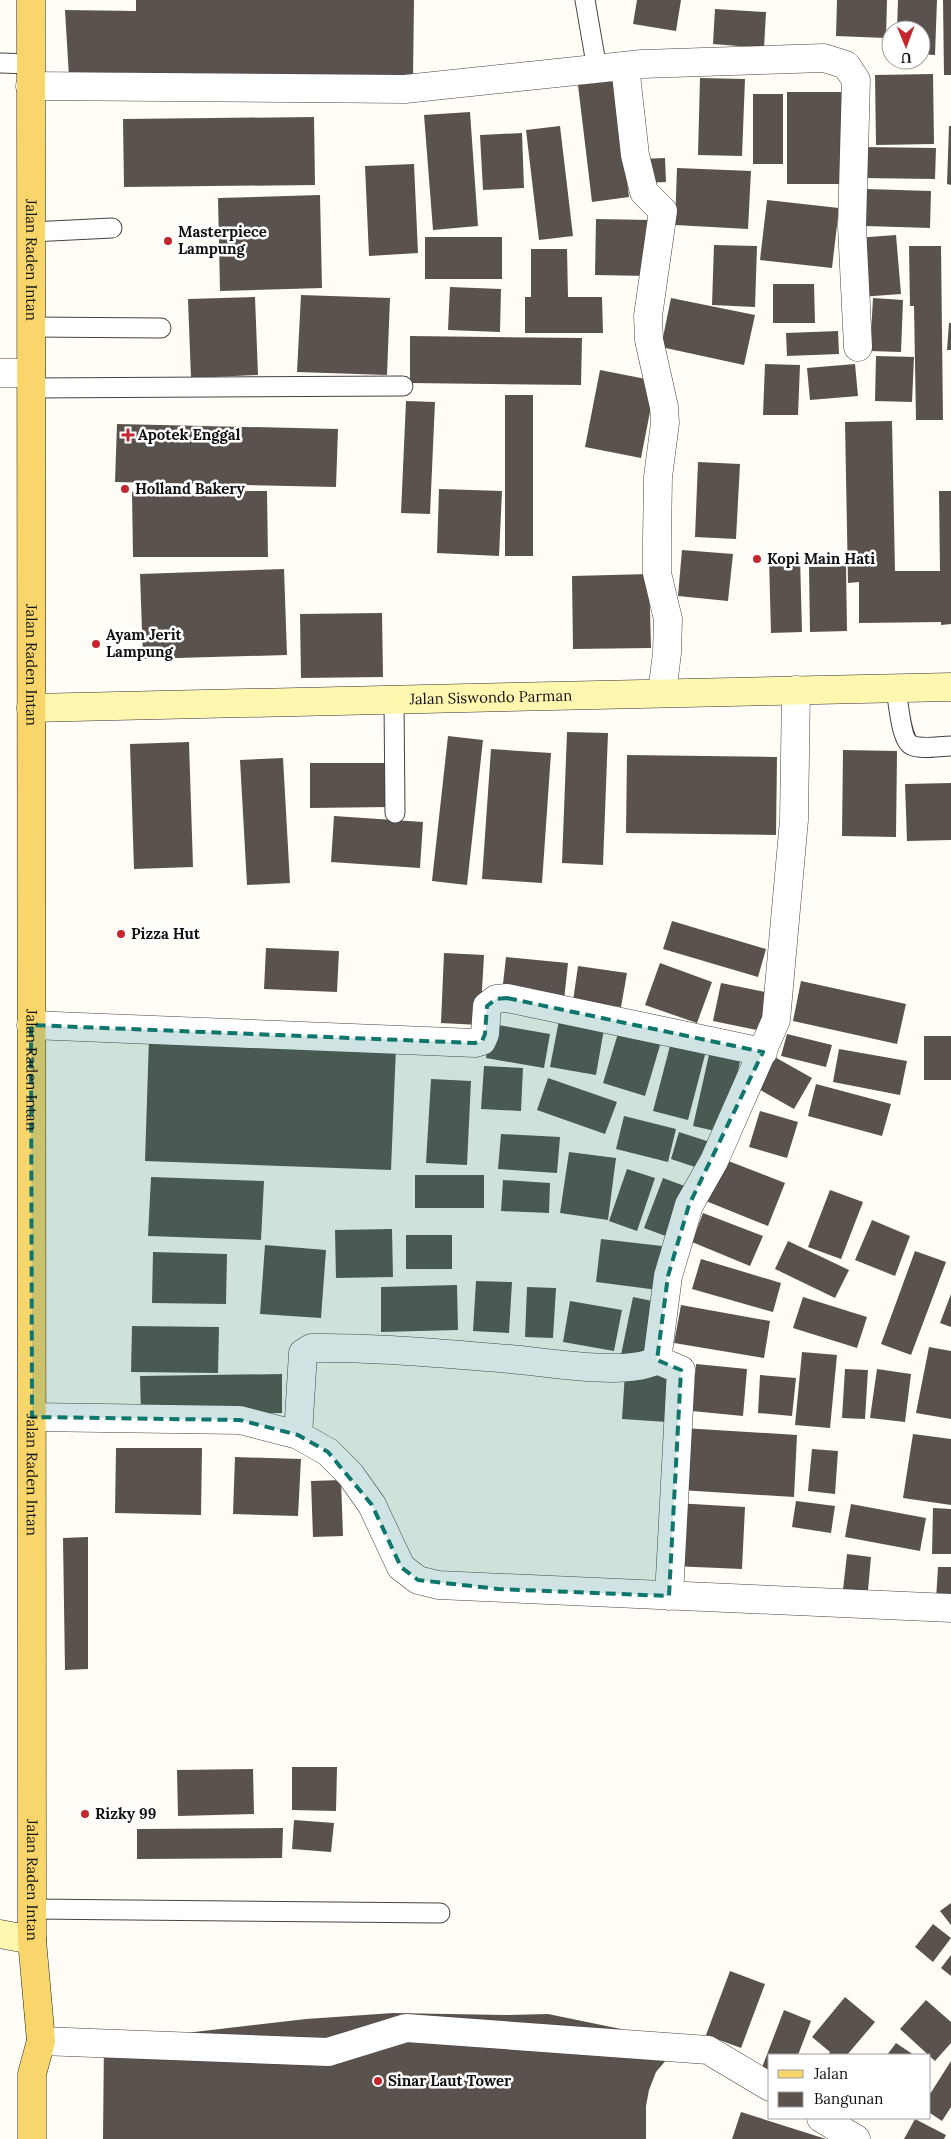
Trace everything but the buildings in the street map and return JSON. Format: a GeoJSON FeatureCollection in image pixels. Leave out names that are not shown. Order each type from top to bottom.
{"type":"FeatureCollection","features":[{"type":"Feature","properties":{"kind":"main road","name":"Jalan Raden Intan"},"geometry":{"type":"LineString","coordinates":[[31,0],[32,1940],[41,2041],[32,2074],[32,2139]]}},
{"type":"Feature","properties":{"kind":"street"},"geometry":{"type":"LineString","coordinates":[[31,75],[405,89],[625,66],[800,58],[824,58],[846,65],[856,80],[852,226],[858,347]]}},
{"type":"Feature","properties":{"kind":"street"},"geometry":{"type":"LineString","coordinates":[[625,66],[635,154],[644,192],[663,211],[648,316],[649,340],[664,407],[665,423],[658,477],[657,541],[657,573],[668,619],[668,653],[662,693]]}},
{"type":"Feature","properties":{"kind":"street"},"geometry":{"type":"LineString","coordinates":[[0,373],[31,381]]}},
{"type":"Feature","properties":{"kind":"street","name":"Jalan Siswondo Parman"},"geometry":{"type":"LineString","coordinates":[[31,708],[951,687]]}},
{"type":"Feature","properties":{"kind":"street"},"geometry":{"type":"LineString","coordinates":[[657,1360],[668,1276],[689,1205],[714,1161],[776,1020],[794,820],[796,690]]}},
{"type":"Feature","properties":{"kind":"street"},"geometry":{"type":"LineString","coordinates":[[31,1025],[475,1042],[482,1041],[485,1034],[488,1006],[496,999],[506,998],[763,1052]]}},
{"type":"Feature","properties":{"kind":"street"},"geometry":{"type":"LineString","coordinates":[[298,1435],[303,1353],[311,1348],[431,1353],[615,1369],[648,1365],[657,1360]]}},
{"type":"Feature","properties":{"kind":"street"},"geometry":{"type":"LineString","coordinates":[[657,1360],[681,1370],[669,1596]]}},
{"type":"Feature","properties":{"kind":"street"},"geometry":{"type":"LineString","coordinates":[[32,1417],[240,1420],[298,1435],[328,1452],[350,1474],[372,1505],[401,1567],[418,1580],[438,1585],[951,1608]]}},
{"type":"Feature","properties":{"kind":"street"},"geometry":{"type":"LineString","coordinates":[[0,1934],[32,1940]]}},
{"type":"Feature","properties":{"kind":"street"},"geometry":{"type":"LineString","coordinates":[[41,2041],[328,2052],[406,2028],[708,2050],[768,2086]]}},
{"type":"Feature","properties":{"kind":"street"},"geometry":{"type":"LineString","coordinates":[[823,2119],[856,2139]]}},
{"type":"Feature","properties":{"kind":"lane"},"geometry":{"type":"LineString","coordinates":[[585,0],[597,69]]}},
{"type":"Feature","properties":{"kind":"lane"},"geometry":{"type":"LineString","coordinates":[[0,63],[31,75]]}},
{"type":"Feature","properties":{"kind":"lane"},"geometry":{"type":"LineString","coordinates":[[31,232],[112,228]]}},
{"type":"Feature","properties":{"kind":"lane"},"geometry":{"type":"LineString","coordinates":[[31,327],[161,328]]}},
{"type":"Feature","properties":{"kind":"lane"},"geometry":{"type":"LineString","coordinates":[[31,381],[403,386]]}},
{"type":"Feature","properties":{"kind":"lane"},"geometry":{"type":"LineString","coordinates":[[896,688],[904,738],[910,745],[925,747],[951,746]]}},
{"type":"Feature","properties":{"kind":"lane"},"geometry":{"type":"LineString","coordinates":[[394,700],[395,813]]}},
{"type":"Feature","properties":{"kind":"lane"},"geometry":{"type":"LineString","coordinates":[[32,1909],[440,1913]]}},
{"type":"Feature","properties":{"kind":"highlighted area"},"geometry":{"type":"Polygon","coordinates":[[[507,998],[763,1052],[689,1205],[668,1276],[657,1360],[681,1370],[669,1596],[498,1589],[418,1580],[401,1567],[372,1505],[328,1452],[298,1435],[240,1420],[32,1417],[31,1025],[475,1043],[482,1041],[485,1034],[487,1006],[496,999],[507,998]]]}},
{"type":"Feature","properties":{"kind":"place","name":"Masterpiece Lampung"},"geometry":{"type":"Point","coordinates":[168,241]}},
{"type":"Feature","properties":{"kind":"place","name":"Apotek Enggal"},"geometry":{"type":"Point","coordinates":[128,435]}},
{"type":"Feature","properties":{"kind":"place","name":"Holland Bakery"},"geometry":{"type":"Point","coordinates":[125,489]}},
{"type":"Feature","properties":{"kind":"place","name":"Kopi Main Hati"},"geometry":{"type":"Point","coordinates":[757,559]}},
{"type":"Feature","properties":{"kind":"place","name":"Ayam Jerit Lampung"},"geometry":{"type":"Point","coordinates":[96,644]}},
{"type":"Feature","properties":{"kind":"place","name":"Pizza Hut"},"geometry":{"type":"Point","coordinates":[121,934]}},
{"type":"Feature","properties":{"kind":"place","name":"Rizky 99"},"geometry":{"type":"Point","coordinates":[85,1814]}},
{"type":"Feature","properties":{"kind":"place","name":"Sinar Laut Tower"},"geometry":{"type":"Point","coordinates":[378,2081]}}]}
